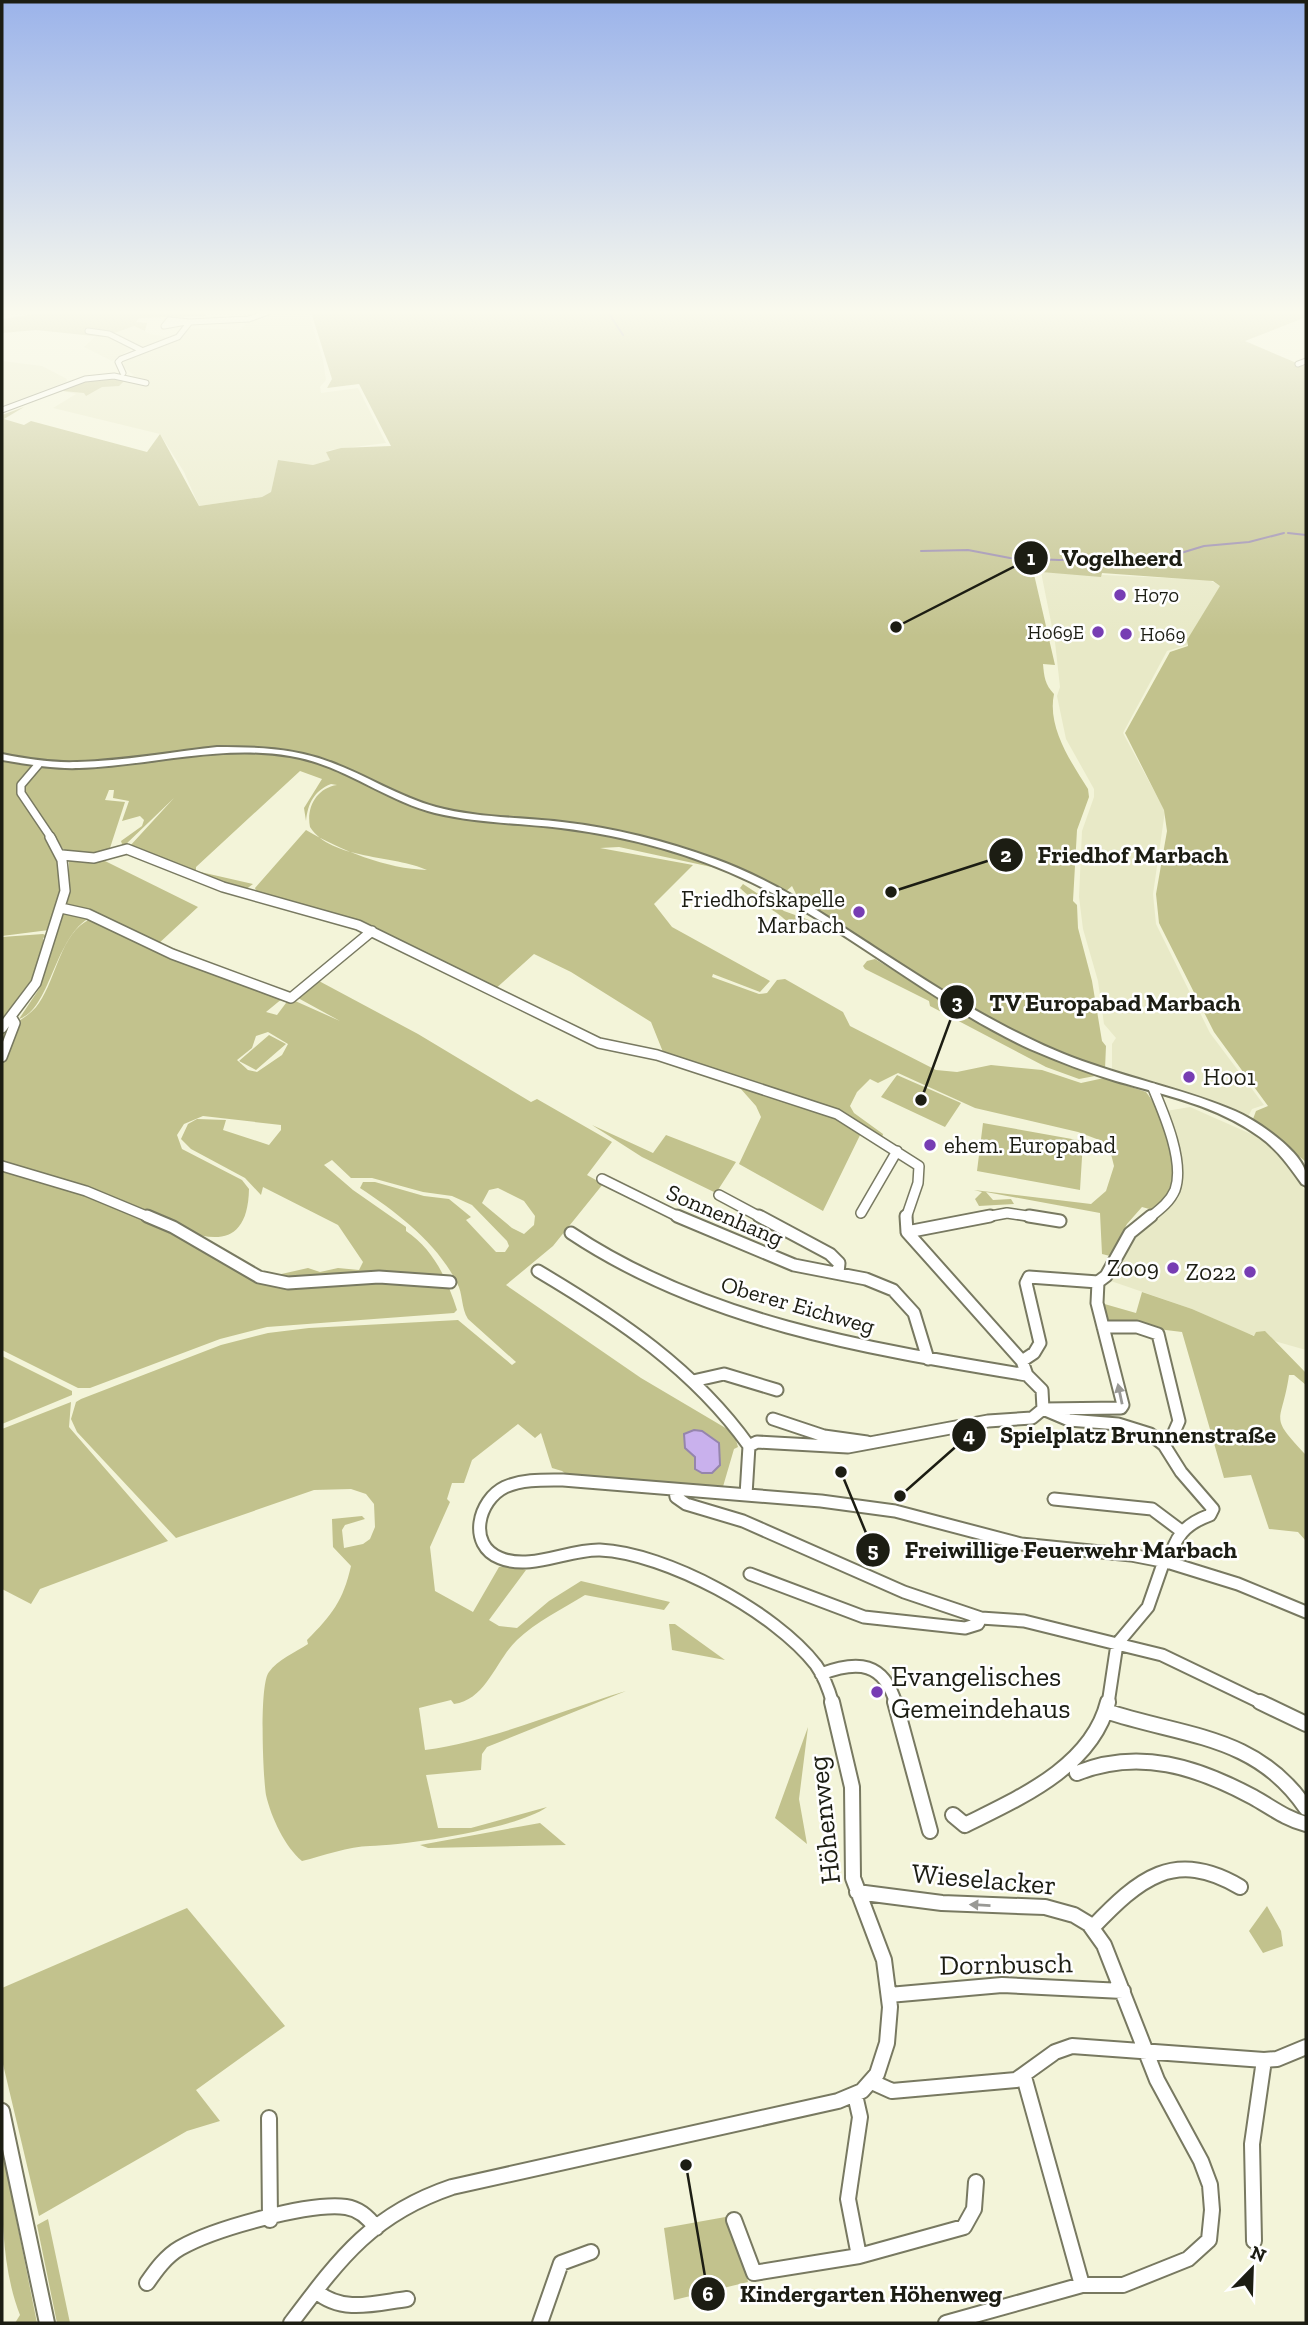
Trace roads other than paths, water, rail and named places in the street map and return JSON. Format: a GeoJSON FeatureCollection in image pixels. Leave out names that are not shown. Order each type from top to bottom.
{"type":"FeatureCollection","features":[{"type":"Feature","properties":{"kind":"main road"},"geometry":{"type":"LineString","coordinates":[[2,757],[38,765],[114,765],[216,749],[300,755],[334,765],[388,793],[434,810],[613,833],[709,860],[793,900],[877,955],[1013,1037],[1084,1067],[1221,1110],[1259,1128],[1302,1167],[1306,1181]]}},
{"type":"Feature","properties":{"kind":"street"},"geometry":{"type":"LineString","coordinates":[[2,1028],[36,983],[61,908],[67,876],[62,855],[21,793],[21,785],[38,765]]}},
{"type":"Feature","properties":{"kind":"street"},"geometry":{"type":"LineString","coordinates":[[62,855],[94,858],[127,849],[223,887],[311,909],[372,931],[599,1043],[657,1055],[837,1114],[919,1166],[921,1176],[908,1207],[905,1225],[907,1232],[1022,1361],[1027,1375],[1042,1390],[1045,1402],[1043,1409],[1032,1418],[988,1421],[848,1447],[757,1442],[749,1446]]}},
{"type":"Feature","properties":{"kind":"street"},"geometry":{"type":"LineString","coordinates":[[61,908],[88,914],[172,954],[291,998],[372,931]]}},
{"type":"Feature","properties":{"kind":"street"},"geometry":{"type":"LineString","coordinates":[[2,1057],[15,1023],[12,1018]]}},
{"type":"Feature","properties":{"kind":"street"},"geometry":{"type":"LineString","coordinates":[[1022,1361],[1034,1353],[1040,1343],[1026,1283],[1029,1277],[1098,1282],[1106,1276],[1130,1233],[1165,1205],[1176,1184],[1178,1177],[1169,1127],[1153,1088]]}},
{"type":"Feature","properties":{"kind":"street"},"geometry":{"type":"LineString","coordinates":[[861,1213],[893,1148]]}},
{"type":"Feature","properties":{"kind":"street"},"geometry":{"type":"LineString","coordinates":[[2,1166],[86,1191],[173,1227],[260,1277],[288,1283],[379,1277],[450,1282]]}},
{"type":"Feature","properties":{"kind":"street","name":"Sonnenhang"},"geometry":{"type":"LineString","coordinates":[[602,1179],[710,1232],[792,1265],[879,1283],[905,1300],[916,1317],[928,1359]]}},
{"type":"Feature","properties":{"kind":"street","name":"Sonnenhang"},"geometry":{"type":"LineString","coordinates":[[719,1195],[830,1254],[839,1263],[838,1273]]}},
{"type":"Feature","properties":{"kind":"street"},"geometry":{"type":"LineString","coordinates":[[907,1232],[1007,1213],[1060,1221]]}},
{"type":"Feature","properties":{"kind":"street","name":"Oberer Eichweg"},"geometry":{"type":"LineString","coordinates":[[571,1233],[623,1264],[747,1316],[821,1338],[1027,1375]]}},
{"type":"Feature","properties":{"kind":"street"},"geometry":{"type":"LineString","coordinates":[[538,1271],[622,1324],[693,1381],[734,1422],[749,1446],[746,1495]]}},
{"type":"Feature","properties":{"kind":"street"},"geometry":{"type":"LineString","coordinates":[[1043,1409],[1121,1408],[1097,1303],[1098,1282]]}},
{"type":"Feature","properties":{"kind":"street"},"geometry":{"type":"LineString","coordinates":[[1103,1327],[1137,1327],[1150,1329],[1158,1335],[1180,1421],[1172,1437],[1163,1444]]}},
{"type":"Feature","properties":{"kind":"street"},"geometry":{"type":"LineString","coordinates":[[693,1381],[707,1374],[718,1373],[777,1390]]}},
{"type":"Feature","properties":{"kind":"street"},"geometry":{"type":"LineString","coordinates":[[953,1815],[965,1825],[1029,1793],[1089,1745],[1105,1711],[1118,1644],[1136,1628],[1150,1605],[1180,1530],[1192,1521],[1210,1515],[1213,1509],[1208,1499],[1181,1472],[1163,1444],[1131,1426],[1102,1421],[1053,1419],[1043,1409]]}},
{"type":"Feature","properties":{"kind":"street"},"geometry":{"type":"LineString","coordinates":[[773,1419],[824,1436],[867,1442]]}},
{"type":"Feature","properties":{"kind":"street","name":"Höhenweg"},"geometry":{"type":"LineString","coordinates":[[872,2082],[886,2044],[889,1995],[886,1965],[857,1892],[852,1865],[851,1783],[839,1728],[821,1674],[795,1646],[758,1616],[653,1560],[626,1552],[595,1549],[513,1563],[490,1552],[481,1538],[480,1516],[487,1501],[502,1489],[521,1482],[561,1482],[881,1508],[1015,1543],[1133,1555],[1167,1562],[1251,1587],[1306,1612]]}},
{"type":"Feature","properties":{"kind":"street"},"geometry":{"type":"LineString","coordinates":[[675,1491],[676,1497],[685,1504],[743,1521],[904,1592],[981,1618],[1024,1621],[1162,1655],[1306,1724]]}},
{"type":"Feature","properties":{"kind":"street"},"geometry":{"type":"LineString","coordinates":[[1054,1499],[1152,1509],[1180,1530]]}},
{"type":"Feature","properties":{"kind":"street"},"geometry":{"type":"LineString","coordinates":[[750,1574],[839,1610],[864,1616],[965,1628],[978,1624],[981,1618]]}},
{"type":"Feature","properties":{"kind":"street"},"geometry":{"type":"LineString","coordinates":[[821,1674],[845,1665],[857,1665],[877,1672],[890,1683],[930,1831]]}},
{"type":"Feature","properties":{"kind":"street"},"geometry":{"type":"LineString","coordinates":[[1105,1711],[1127,1720],[1231,1746],[1251,1754],[1290,1783],[1306,1808]]}},
{"type":"Feature","properties":{"kind":"street"},"geometry":{"type":"LineString","coordinates":[[1077,1773],[1096,1763],[1119,1758],[1168,1763],[1221,1781],[1283,1815],[1306,1824]]}},
{"type":"Feature","properties":{"kind":"street"},"geometry":{"type":"LineString","coordinates":[[946,2323],[1082,2285],[1123,2285],[1188,2259],[1197,2254],[1209,2240],[1212,2198],[1206,2173],[1157,2080],[1104,1945],[1092,1928],[1137,1885],[1157,1875],[1180,1869],[1211,1870],[1240,1887]]}},
{"type":"Feature","properties":{"kind":"street","name":"Wieselacker"},"geometry":{"type":"LineString","coordinates":[[857,1892],[942,1903],[1045,1907],[1083,1919],[1092,1928]]}},
{"type":"Feature","properties":{"kind":"street","name":"Dornbusch"},"geometry":{"type":"LineString","coordinates":[[889,1995],[1002,1985],[1123,1992]]}},
{"type":"Feature","properties":{"kind":"street"},"geometry":{"type":"LineString","coordinates":[[290,2323],[341,2261],[376,2228],[412,2201],[452,2187],[715,2130],[855,2095],[872,2082],[892,2091],[1024,2077],[1052,2051],[1072,2046],[1264,2060],[1277,2059],[1306,2048]]}},
{"type":"Feature","properties":{"kind":"street"},"geometry":{"type":"LineString","coordinates":[[1254,2241],[1252,2144],[1264,2060]]}},
{"type":"Feature","properties":{"kind":"street"},"geometry":{"type":"LineString","coordinates":[[1024,2077],[1082,2285]]}},
{"type":"Feature","properties":{"kind":"street"},"geometry":{"type":"LineString","coordinates":[[855,2095],[860,2117],[848,2199],[859,2256]]}},
{"type":"Feature","properties":{"kind":"street"},"geometry":{"type":"LineString","coordinates":[[2,2111],[47,2323]]}},
{"type":"Feature","properties":{"kind":"street"},"geometry":{"type":"LineString","coordinates":[[269,2118],[270,2220]]}},
{"type":"Feature","properties":{"kind":"street"},"geometry":{"type":"LineString","coordinates":[[734,2220],[741,2229],[748,2266],[754,2273],[859,2256],[964,2227],[974,2209],[976,2182]]}},
{"type":"Feature","properties":{"kind":"street"},"geometry":{"type":"LineString","coordinates":[[147,2283],[161,2263],[181,2248],[216,2232],[324,2207],[344,2206],[366,2216],[376,2228]]}},
{"type":"Feature","properties":{"kind":"street"},"geometry":{"type":"LineString","coordinates":[[540,2323],[561,2263],[591,2252]]}},
{"type":"Feature","properties":{"kind":"street"},"geometry":{"type":"LineString","coordinates":[[316,2291],[328,2302],[339,2305],[407,2299]]}},
{"type":"Feature","properties":{"kind":"waterway"},"geometry":{"type":"LineString","coordinates":[[921,551],[968,550],[1010,558],[1059,560],[1171,556],[1204,546],[1249,542],[1284,533]]}},
{"type":"Feature","properties":{"kind":"waterway"},"geometry":{"type":"LineString","coordinates":[[1288,533],[1306,535]]}},
{"type":"Feature","properties":{"kind":"place","name":"H070"},"geometry":{"type":"Point","coordinates":[1120,595]}},
{"type":"Feature","properties":{"kind":"place","name":"Vogelheerd"},"geometry":{"type":"Point","coordinates":[896,627]}},
{"type":"Feature","properties":{"kind":"place","name":"H069E"},"geometry":{"type":"Point","coordinates":[1098,632]}},
{"type":"Feature","properties":{"kind":"place","name":"H069"},"geometry":{"type":"Point","coordinates":[1126,634]}},
{"type":"Feature","properties":{"kind":"place","name":"Friedhof Marbach"},"geometry":{"type":"Point","coordinates":[891,892]}},
{"type":"Feature","properties":{"kind":"place","name":"Friedhofskapelle Marbach"},"geometry":{"type":"Point","coordinates":[859,912]}},
{"type":"Feature","properties":{"kind":"place","name":"H001"},"geometry":{"type":"Point","coordinates":[1189,1077]}},
{"type":"Feature","properties":{"kind":"place","name":"TV Europabad Marbach"},"geometry":{"type":"Point","coordinates":[921,1100]}},
{"type":"Feature","properties":{"kind":"place","name":"ehem. Europabad"},"geometry":{"type":"Point","coordinates":[930,1145]}},
{"type":"Feature","properties":{"kind":"place","name":"Z009"},"geometry":{"type":"Point","coordinates":[1173,1268]}},
{"type":"Feature","properties":{"kind":"place","name":"Z022"},"geometry":{"type":"Point","coordinates":[1250,1272]}},
{"type":"Feature","properties":{"kind":"place","name":"Freiwillige Feuerwehr Marbach"},"geometry":{"type":"Point","coordinates":[841,1472]}},
{"type":"Feature","properties":{"kind":"place","name":"Spielplatz Brunnenstraße"},"geometry":{"type":"Point","coordinates":[900,1496]}},
{"type":"Feature","properties":{"kind":"place","name":"Evangelisches Gemeindehaus"},"geometry":{"type":"Point","coordinates":[877,1692]}},
{"type":"Feature","properties":{"kind":"place","name":"Kindergarten Höhenweg"},"geometry":{"type":"Point","coordinates":[686,2165]}}]}
